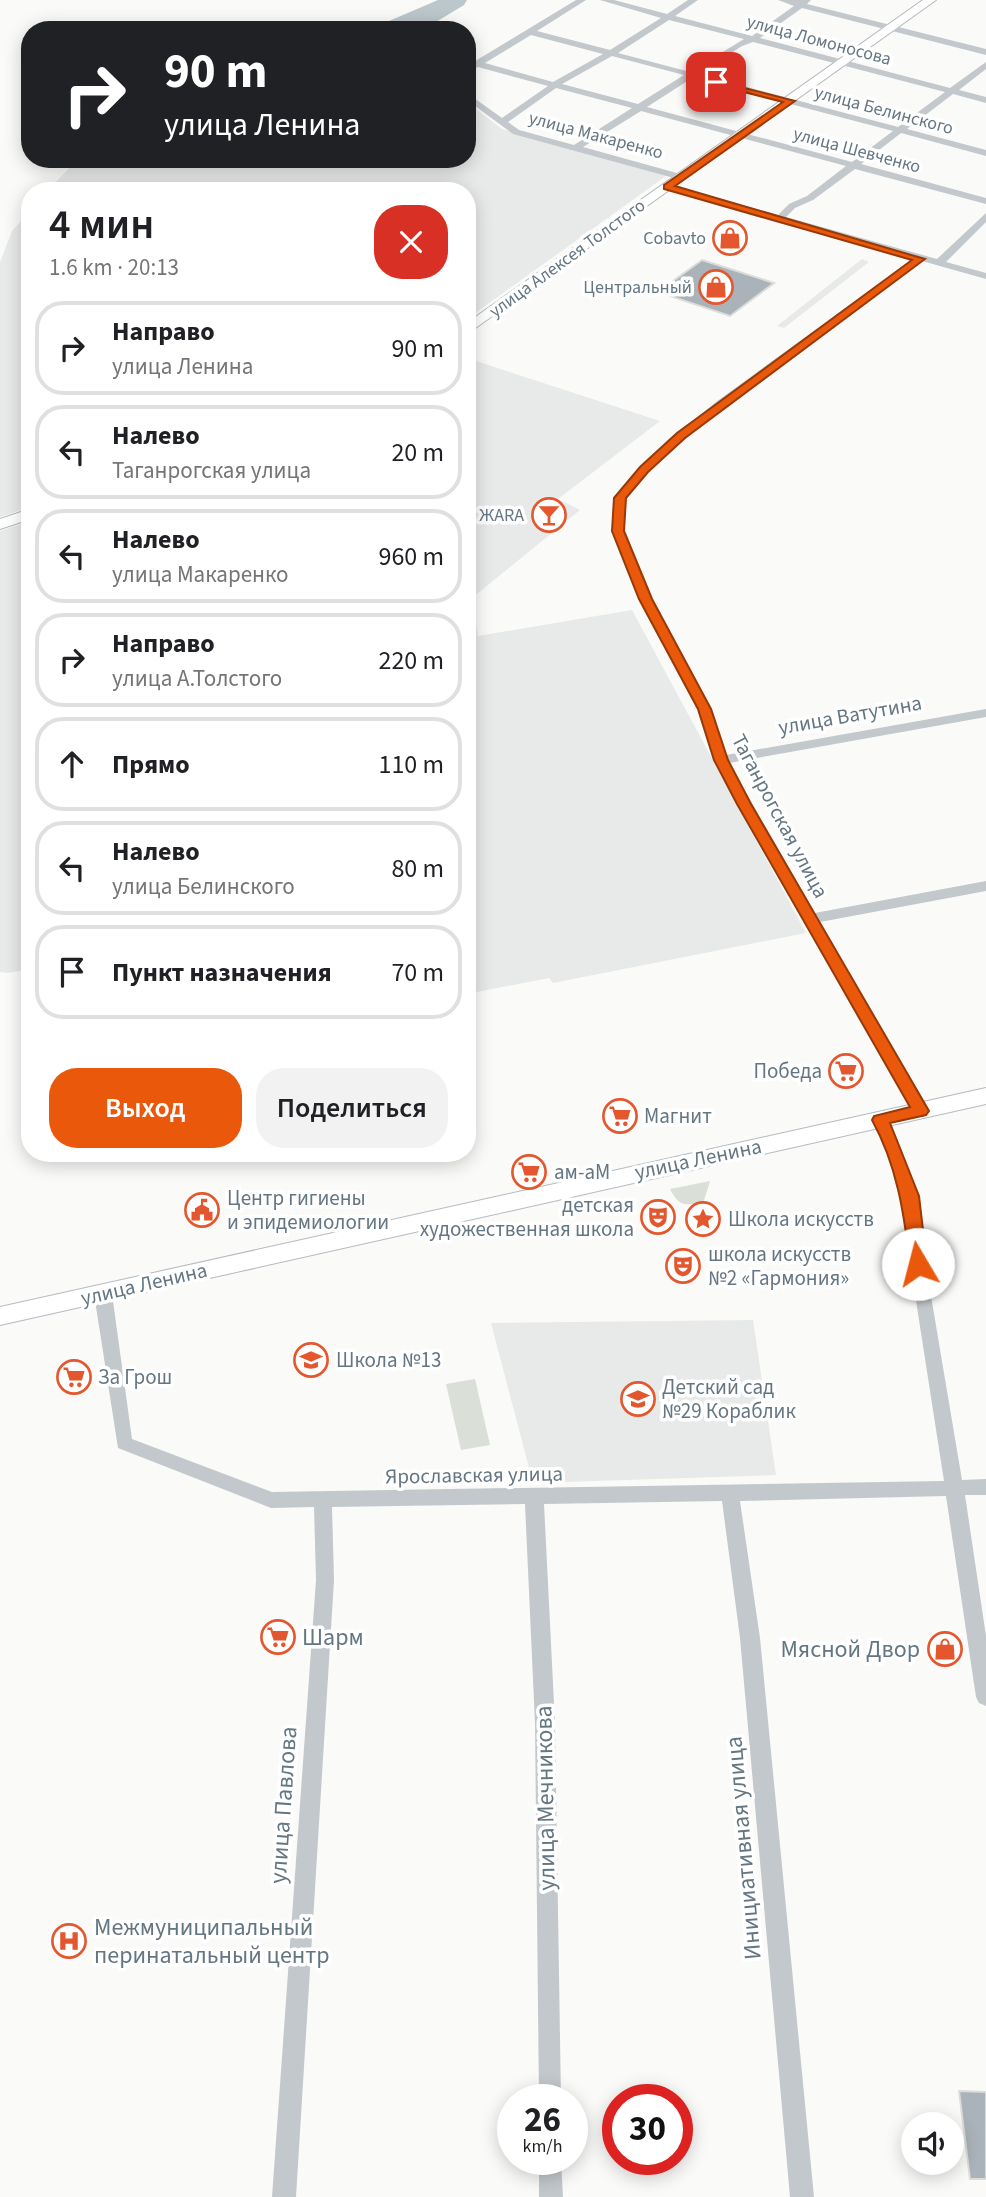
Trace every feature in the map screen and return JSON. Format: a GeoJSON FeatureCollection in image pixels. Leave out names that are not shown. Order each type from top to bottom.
{"type":"FeatureCollection","features":[{"type":"Feature","properties":{"kind":"street"},"geometry":{"type":"LineString","coordinates":[[478,64],[582,0]]}},
{"type":"Feature","properties":{"kind":"street","name":"улица Ломоносова"},"geometry":{"type":"LineString","coordinates":[[604,0],[986,100]]}},
{"type":"Feature","properties":{"kind":"street"},"geometry":{"type":"LineString","coordinates":[[502,122],[554,85],[610,54],[694,0]]}},
{"type":"Feature","properties":{"kind":"street"},"geometry":{"type":"LineString","coordinates":[[782,0],[804,2],[891,29],[986,52]]}},
{"type":"Feature","properties":{"kind":"street"},"geometry":{"type":"LineString","coordinates":[[739,136],[930,0]]}},
{"type":"Feature","properties":{"kind":"street"},"geometry":{"type":"LineString","coordinates":[[576,148],[739,44],[752,39],[804,2]]}},
{"type":"Feature","properties":{"kind":"street","name":"улица Белинского"},"geometry":{"type":"LineString","coordinates":[[531,32],[986,153]]}},
{"type":"Feature","properties":{"kind":"street","name":"улица Шевченко"},"geometry":{"type":"LineString","coordinates":[[478,64],[986,201]]}},
{"type":"Feature","properties":{"kind":"street"},"geometry":{"type":"LineString","coordinates":[[778,220],[792,206],[810,198],[986,65]]}},
{"type":"Feature","properties":{"kind":"street","name":"улица Макаренко"},"geometry":{"type":"LineString","coordinates":[[476,103],[516,132],[681,177]]}},
{"type":"Feature","properties":{"kind":"street","name":"улица Алексея Толстого"},"geometry":{"type":"LineString","coordinates":[[476,324],[739,136]]}},
{"type":"Feature","properties":{"kind":"street","name":"улица Макаренко"},"geometry":{"type":"LineString","coordinates":[[667,187],[986,276]]}},
{"type":"Feature","properties":{"kind":"street"},"geometry":{"type":"LineString","coordinates":[[939,263],[986,216]]}},
{"type":"Feature","properties":{"kind":"street","name":"Таганрогская улица"},"geometry":{"type":"LineString","coordinates":[[919,259],[720,404],[644,470],[620,498],[618,531],[646,599],[704,709],[721,760],[920,1111]]}},
{"type":"Feature","properties":{"kind":"street"},"geometry":{"type":"LineString","coordinates":[[0,524],[21,517]]}},
{"type":"Feature","properties":{"kind":"street","name":"улица Ватутина"},"geometry":{"type":"LineString","coordinates":[[721,760],[986,713]]}},
{"type":"Feature","properties":{"kind":"street"},"geometry":{"type":"LineString","coordinates":[[809,919],[986,886]]}},
{"type":"Feature","properties":{"kind":"street","name":"улица Ленина"},"geometry":{"type":"LineString","coordinates":[[0,1317],[986,1096]]}},
{"type":"Feature","properties":{"kind":"street"},"geometry":{"type":"LineString","coordinates":[[880,1120],[889,1136],[910,1196],[914,1241],[952,1455],[954,1487],[986,1697]]}},
{"type":"Feature","properties":{"kind":"street","name":"Ярославская улица"},"geometry":{"type":"LineString","coordinates":[[103,1294],[124,1443],[271,1500],[730,1494],[986,1487]]}},
{"type":"Feature","properties":{"kind":"street","name":"Инициативная улица"},"geometry":{"type":"LineString","coordinates":[[730,1494],[750,1638],[802,2197]]}},
{"type":"Feature","properties":{"kind":"street","name":"улица Мечникова"},"geometry":{"type":"LineString","coordinates":[[534,1497],[544,1749],[550,2084]]}},
{"type":"Feature","properties":{"kind":"street","name":"улица Павлова"},"geometry":{"type":"LineString","coordinates":[[284,2197],[325,1580],[323,1501]]}},
{"type":"Feature","properties":{"kind":"street"},"geometry":{"type":"LineString","coordinates":[[550,2175],[551,2197]]}},
{"type":"Feature","properties":{"kind":"shaded area"},"geometry":{"type":"Polygon","coordinates":[[[438,0],[467,0],[464,5],[438,21],[389,21],[438,0]]]}},
{"type":"Feature","properties":{"kind":"shaded area"},"geometry":{"type":"Polygon","coordinates":[[[476,109],[502,129],[666,176],[476,313],[476,182],[56,182],[69,168],[476,168],[476,109]]]}},
{"type":"Feature","properties":{"kind":"shaded area"},"geometry":{"type":"Polygon","coordinates":[[[21,221],[21,510],[0,517],[0,262],[12,231],[21,221]]]}},
{"type":"Feature","properties":{"kind":"shaded area"},"geometry":{"type":"Polygon","coordinates":[[[862,259],[869,262],[784,328],[777,326],[862,259]]]}},
{"type":"Feature","properties":{"kind":"shaded area"},"geometry":{"type":"Polygon","coordinates":[[[476,361],[660,421],[558,499],[580,510],[476,595],[476,361]]]}},
{"type":"Feature","properties":{"kind":"shaded area"},"geometry":{"type":"Polygon","coordinates":[[[21,524],[21,971],[8,973],[0,972],[0,531],[21,524]]]}},
{"type":"Feature","properties":{"kind":"shaded area"},"geometry":{"type":"Polygon","coordinates":[[[632,610],[806,933],[553,983],[549,978],[476,992],[476,623],[478,636],[632,610]]]}},
{"type":"Feature","properties":{"kind":"shaded area"},"geometry":{"type":"Polygon","coordinates":[[[710,1181],[703,1204],[683,1204],[670,1189],[710,1181]]]}},
{"type":"Feature","properties":{"kind":"shaded area","name":"Детский сад №29 Кораблик"},"geometry":{"type":"Polygon","coordinates":[[[753,1320],[776,1475],[533,1483],[491,1323],[753,1320]]]}},
{"type":"Feature","properties":{"kind":"shaded area"},"geometry":{"type":"Polygon","coordinates":[[[475,1379],[490,1445],[461,1450],[446,1384],[475,1379]]]}},
{"type":"Feature","properties":{"kind":"building","name":"Центральный"},"geometry":{"type":"Polygon","coordinates":[[[702,260],[774,283],[730,316],[658,292],[702,260]]]}},
{"type":"Feature","properties":{"kind":"building"},"geometry":{"type":"Polygon","coordinates":[[[959,2091],[986,2092],[986,2179],[970,2179],[964,2112],[962,2112],[959,2091]]]}},
{"type":"Feature","properties":{"kind":"place","name":"Cobavto"},"geometry":{"type":"Point","coordinates":[730,238]}},
{"type":"Feature","properties":{"kind":"place","name":"Центральный"},"geometry":{"type":"Point","coordinates":[716,287]}},
{"type":"Feature","properties":{"kind":"place","name":"ЖАRА"},"geometry":{"type":"Point","coordinates":[549,515]}},
{"type":"Feature","properties":{"kind":"place","name":"Победа"},"geometry":{"type":"Point","coordinates":[846,1071]}},
{"type":"Feature","properties":{"kind":"place","name":"Магнит"},"geometry":{"type":"Point","coordinates":[620,1116]}},
{"type":"Feature","properties":{"kind":"place","name":"ам-аМ"},"geometry":{"type":"Point","coordinates":[529,1172]}},
{"type":"Feature","properties":{"kind":"place","name":"Центр гигиены и эпидемиологии"},"geometry":{"type":"Point","coordinates":[202,1210]}},
{"type":"Feature","properties":{"kind":"place","name":"детская художественная школа"},"geometry":{"type":"Point","coordinates":[658,1217]}},
{"type":"Feature","properties":{"kind":"place","name":"Школа искусств"},"geometry":{"type":"Point","coordinates":[703,1219]}},
{"type":"Feature","properties":{"kind":"place","name":"школа искусств №2 «Гармония»"},"geometry":{"type":"Point","coordinates":[683,1266]}},
{"type":"Feature","properties":{"kind":"place","name":"Школа №13"},"geometry":{"type":"Point","coordinates":[311,1360]}},
{"type":"Feature","properties":{"kind":"place","name":"За Грош"},"geometry":{"type":"Point","coordinates":[74,1377]}},
{"type":"Feature","properties":{"kind":"place","name":"Детский сад №29 Кораблик"},"geometry":{"type":"Point","coordinates":[638,1399]}},
{"type":"Feature","properties":{"kind":"place","name":"Шарм"},"geometry":{"type":"Point","coordinates":[278,1637]}},
{"type":"Feature","properties":{"kind":"place","name":"Мясной Двор"},"geometry":{"type":"Point","coordinates":[945,1649]}},
{"type":"Feature","properties":{"kind":"place","name":"Межмуниципальный перинатальный центр"},"geometry":{"type":"Point","coordinates":[69,1941]}},
{"type":"Feature","properties":{"kind":"route"},"geometry":{"type":"LineString","coordinates":[[716,82],[790,101],[667,187],[919,259],[681,435],[644,470],[620,498],[618,531],[646,599],[704,709],[721,760],[920,1111],[880,1120],[889,1136],[910,1196],[918,1264]]}}]}
